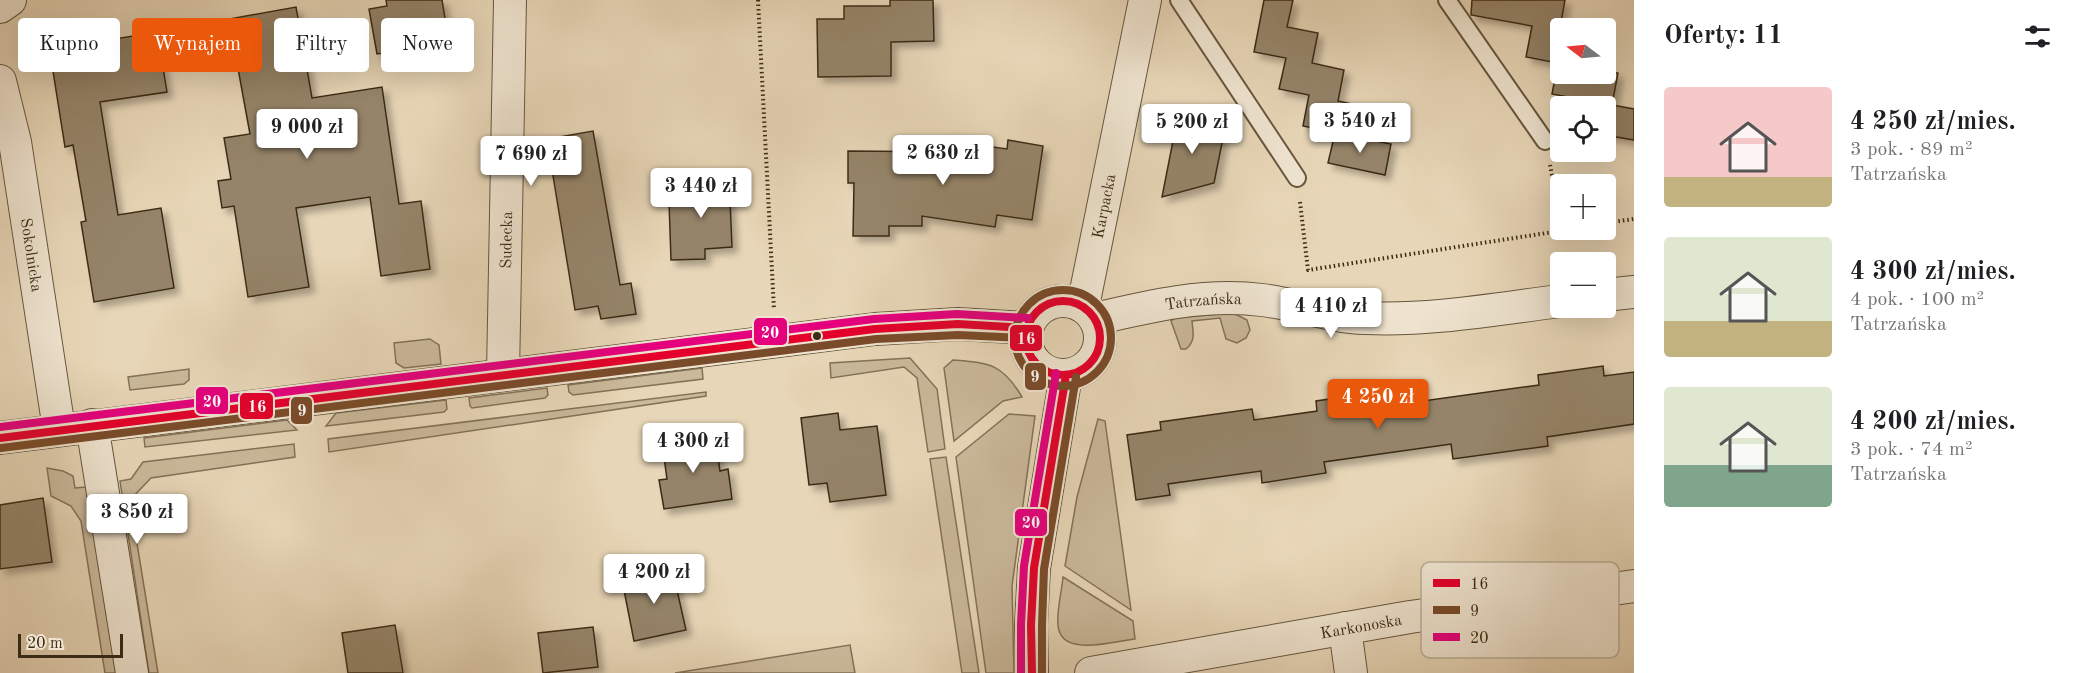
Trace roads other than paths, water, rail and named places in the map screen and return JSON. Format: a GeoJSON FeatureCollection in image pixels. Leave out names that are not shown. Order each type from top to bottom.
{"type":"FeatureCollection","features":[{"type":"Feature","properties":{"kind":"street"},"geometry":{"type":"LineString","coordinates":[[0,7],[10,0]]}},
{"type":"Feature","properties":{"kind":"street","name":"Sudecka"},"geometry":{"type":"LineString","coordinates":[[503,374],[510,0]]}},
{"type":"Feature","properties":{"kind":"street","name":"Karpacka"},"geometry":{"type":"LineString","coordinates":[[1089,312],[1145,0]]}},
{"type":"Feature","properties":{"kind":"street","name":"Sokolnicka"},"geometry":{"type":"LineString","coordinates":[[0,81],[17,153],[59,429]]}},
{"type":"Feature","properties":{"kind":"street"},"geometry":{"type":"LineString","coordinates":[[1616,294],[1634,292]]}},
{"type":"Feature","properties":{"kind":"street"},"geometry":{"type":"LineString","coordinates":[[1061,300],[1072,302],[1089,312],[1100,339],[1098,350],[1086,367],[1077,373],[1054,374],[1043,370],[1034,362],[1025,340],[1027,328],[1039,308],[1061,300]]}},
{"type":"Feature","properties":{"kind":"street","name":"Tatrzańska"},"geometry":{"type":"LineString","coordinates":[[1089,312],[1192,300],[1260,300],[1332,314],[1393,319],[1550,302]]}},
{"type":"Feature","properties":{"kind":"street"},"geometry":{"type":"LineString","coordinates":[[0,438],[776,340],[920,325],[958,324],[1027,328]]}},
{"type":"Feature","properties":{"kind":"street"},"geometry":{"type":"LineString","coordinates":[[1032,673],[1031,625],[1034,568],[1066,375]]}},
{"type":"Feature","properties":{"kind":"street"},"geometry":{"type":"LineString","coordinates":[[92,425],[132,673]]}},
{"type":"Feature","properties":{"kind":"street","name":"Karkonoska"},"geometry":{"type":"LineString","coordinates":[[1619,588],[1634,586]]}},
{"type":"Feature","properties":{"kind":"street","name":"Karkonoska"},"geometry":{"type":"LineString","coordinates":[[1091,673],[1421,615]]}},
{"type":"Feature","properties":{"kind":"street"},"geometry":{"type":"LineString","coordinates":[[1345,628],[1351,673]]}},
{"type":"Feature","properties":{"kind":"lane"},"geometry":{"type":"LineString","coordinates":[[1179,0],[1297,178]]}},
{"type":"Feature","properties":{"kind":"lane"},"geometry":{"type":"LineString","coordinates":[[1447,0],[1545,141]]}}]}
